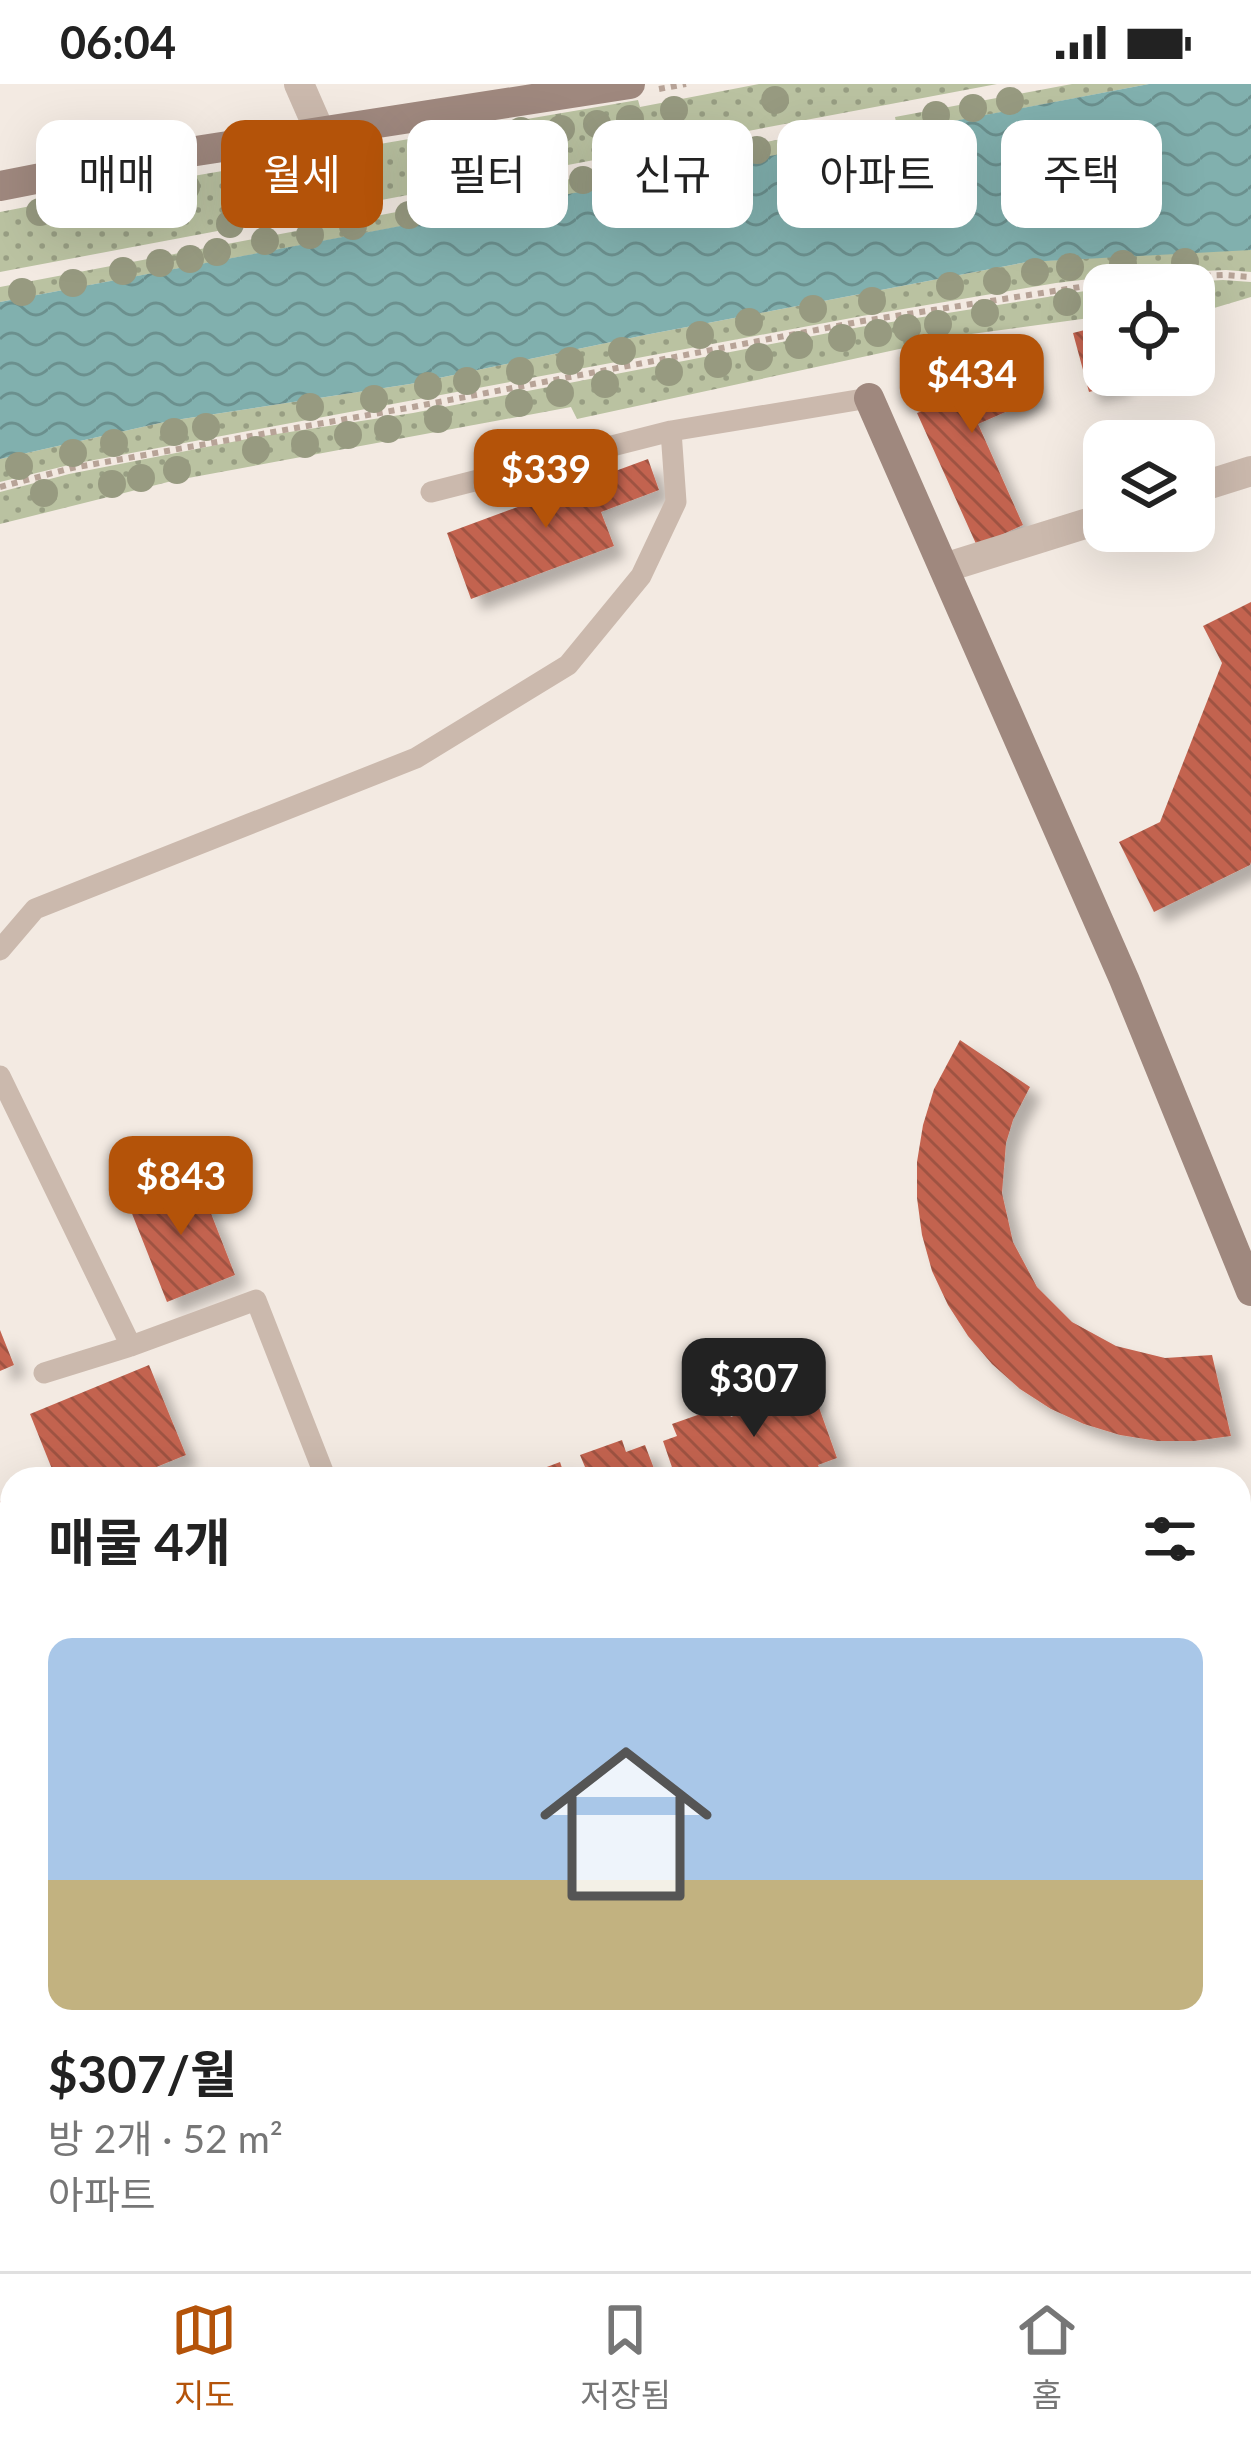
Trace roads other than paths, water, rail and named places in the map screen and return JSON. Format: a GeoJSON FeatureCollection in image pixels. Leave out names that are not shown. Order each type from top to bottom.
{"type":"FeatureCollection","features":[{"type":"Feature","properties":{"kind":"street"},"geometry":{"type":"LineString","coordinates":[[299,84],[315,120]]}},
{"type":"Feature","properties":{"kind":"street"},"geometry":{"type":"LineString","coordinates":[[383,122],[630,84]]}},
{"type":"Feature","properties":{"kind":"street"},"geometry":{"type":"LineString","coordinates":[[0,186],[221,147]]}},
{"type":"Feature","properties":{"kind":"street"},"geometry":{"type":"LineString","coordinates":[[869,398],[1124,979],[1251,1291]]}},
{"type":"Feature","properties":{"kind":"street"},"geometry":{"type":"LineString","coordinates":[[1215,482],[1251,471]]}},
{"type":"Feature","properties":{"kind":"street"},"geometry":{"type":"LineString","coordinates":[[944,568],[1083,525]]}},
{"type":"Feature","properties":{"kind":"lane"},"geometry":{"type":"LineString","coordinates":[[431,492],[670,431],[869,398]]}},
{"type":"Feature","properties":{"kind":"lane"},"geometry":{"type":"LineString","coordinates":[[0,950],[35,909],[416,758],[568,665],[641,576],[676,502],[670,431]]}},
{"type":"Feature","properties":{"kind":"lane"},"geometry":{"type":"LineString","coordinates":[[0,1076],[131,1346]]}},
{"type":"Feature","properties":{"kind":"lane"},"geometry":{"type":"LineString","coordinates":[[44,1373],[256,1300],[321,1467]]}},
{"type":"Feature","properties":{"kind":"water"},"geometry":{"type":"Polygon","coordinates":[[[1149,84],[1251,84],[1251,250],[1027,262],[410,384],[169,421],[0,459],[0,302],[407,225],[568,228],[568,194],[592,190],[592,228],[753,228],[753,159],[777,155],[777,228],[977,228],[977,120],[959,120],[1149,84]]]}}]}
